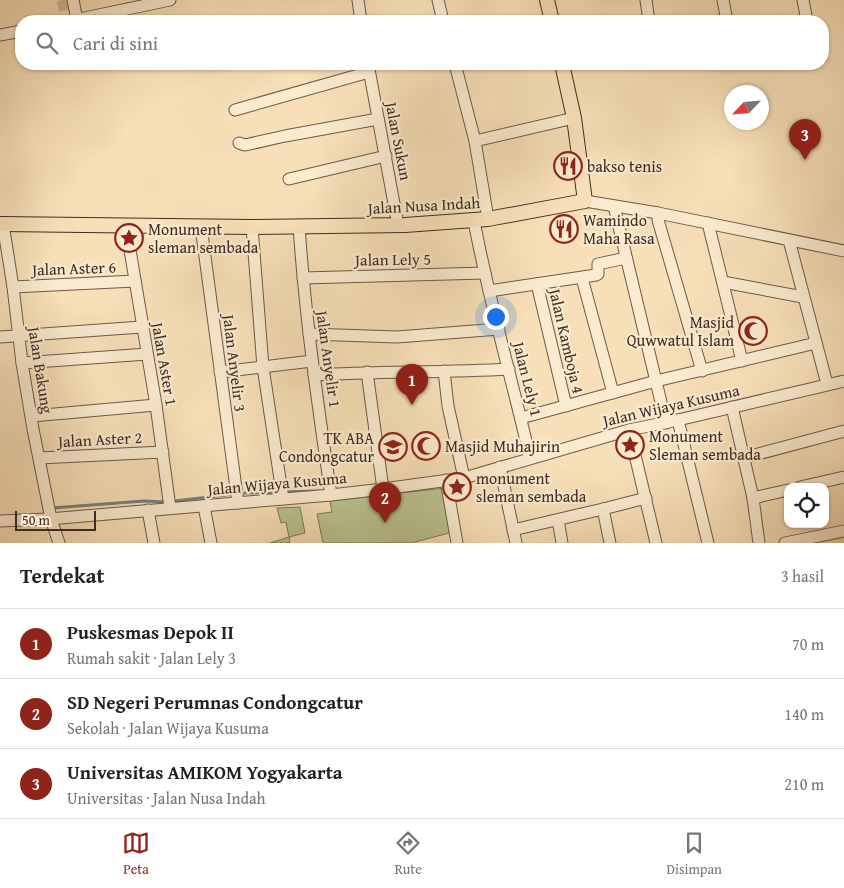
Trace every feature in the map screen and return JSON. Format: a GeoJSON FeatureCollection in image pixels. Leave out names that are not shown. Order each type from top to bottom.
{"type":"FeatureCollection","features":[{"type":"Feature","properties":{"kind":"main road"},"geometry":{"type":"LineString","coordinates":[[547,0],[551,15]]}},
{"type":"Feature","properties":{"kind":"main road"},"geometry":{"type":"LineString","coordinates":[[563,70],[574,118],[586,201]]}},
{"type":"Feature","properties":{"kind":"main road","name":"Jalan Nusa Indah"},"geometry":{"type":"LineString","coordinates":[[2,224],[204,227],[398,225],[481,220],[586,201]]}},
{"type":"Feature","properties":{"kind":"street"},"geometry":{"type":"LineString","coordinates":[[73,0],[74,15]]}},
{"type":"Feature","properties":{"kind":"street"},"geometry":{"type":"LineString","coordinates":[[97,15],[165,0]]}},
{"type":"Feature","properties":{"kind":"street"},"geometry":{"type":"LineString","coordinates":[[358,0],[360,15]]}},
{"type":"Feature","properties":{"kind":"street"},"geometry":{"type":"LineString","coordinates":[[438,0],[442,15]]}},
{"type":"Feature","properties":{"kind":"street"},"geometry":{"type":"LineString","coordinates":[[646,0],[648,15]]}},
{"type":"Feature","properties":{"kind":"street"},"geometry":{"type":"LineString","coordinates":[[724,0],[726,15]]}},
{"type":"Feature","properties":{"kind":"street"},"geometry":{"type":"LineString","coordinates":[[803,0],[806,15]]}},
{"type":"Feature","properties":{"kind":"street"},"geometry":{"type":"LineString","coordinates":[[0,35],[15,32]]}},
{"type":"Feature","properties":{"kind":"street"},"geometry":{"type":"LineString","coordinates":[[235,110],[362,70]]}},
{"type":"Feature","properties":{"kind":"street","name":"Jalan Sukun"},"geometry":{"type":"LineString","coordinates":[[368,70],[398,225]]}},
{"type":"Feature","properties":{"kind":"street","name":"Jalan Lely 1"},"geometry":{"type":"LineString","coordinates":[[457,70],[475,140],[485,273],[510,369],[530,458]]}},
{"type":"Feature","properties":{"kind":"street"},"geometry":{"type":"LineString","coordinates":[[475,140],[574,118]]}},
{"type":"Feature","properties":{"kind":"street"},"geometry":{"type":"LineString","coordinates":[[239,143],[245,145],[378,119]]}},
{"type":"Feature","properties":{"kind":"street"},"geometry":{"type":"LineString","coordinates":[[289,179],[386,156]]}},
{"type":"Feature","properties":{"kind":"street","name":"Jalan Nusa Indah"},"geometry":{"type":"LineString","coordinates":[[586,201],[658,213],[844,252]]}},
{"type":"Feature","properties":{"kind":"street"},"geometry":{"type":"LineString","coordinates":[[614,206],[666,422]]}},
{"type":"Feature","properties":{"kind":"street"},"geometry":{"type":"LineString","coordinates":[[658,213],[658,220],[702,370]]}},
{"type":"Feature","properties":{"kind":"street"},"geometry":{"type":"LineString","coordinates":[[708,223],[742,361]]}},
{"type":"Feature","properties":{"kind":"street","name":"Jalan Bakung"},"geometry":{"type":"LineString","coordinates":[[2,224],[13,287],[22,364],[51,519],[58,543]]}},
{"type":"Feature","properties":{"kind":"street","name":"Jalan Aster 1"},"geometry":{"type":"LineString","coordinates":[[126,226],[156,405],[170,504]]}},
{"type":"Feature","properties":{"kind":"street","name":"Jalan Anyelir 1"},"geometry":{"type":"LineString","coordinates":[[299,226],[312,361],[331,495]]}},
{"type":"Feature","properties":{"kind":"street","name":"Jalan Anyelir 3"},"geometry":{"type":"LineString","coordinates":[[204,227],[202,234],[237,498]]}},
{"type":"Feature","properties":{"kind":"street"},"geometry":{"type":"LineString","coordinates":[[252,227],[263,367],[282,495]]}},
{"type":"Feature","properties":{"kind":"street"},"geometry":{"type":"LineString","coordinates":[[789,240],[827,384]]}},
{"type":"Feature","properties":{"kind":"street"},"geometry":{"type":"LineString","coordinates":[[489,291],[597,275],[598,264],[626,258]]}},
{"type":"Feature","properties":{"kind":"street","name":"Jalan Lely 5"},"geometry":{"type":"LineString","coordinates":[[303,278],[485,273]]}},
{"type":"Feature","properties":{"kind":"street"},"geometry":{"type":"LineString","coordinates":[[582,278],[613,393]]}},
{"type":"Feature","properties":{"kind":"street","name":"Jalan Aster 6"},"geometry":{"type":"LineString","coordinates":[[13,287],[136,281]]}},
{"type":"Feature","properties":{"kind":"street"},"geometry":{"type":"LineString","coordinates":[[723,282],[803,297]]}},
{"type":"Feature","properties":{"kind":"street","name":"Jalan Kamboja 4"},"geometry":{"type":"LineString","coordinates":[[537,284],[566,406]]}},
{"type":"Feature","properties":{"kind":"street"},"geometry":{"type":"LineString","coordinates":[[0,337],[142,326]]}},
{"type":"Feature","properties":{"kind":"street"},"geometry":{"type":"LineString","coordinates":[[309,334],[397,337],[499,330]]}},
{"type":"Feature","properties":{"kind":"street"},"geometry":{"type":"LineString","coordinates":[[521,418],[656,381],[816,343]]}},
{"type":"Feature","properties":{"kind":"street"},"geometry":{"type":"LineString","coordinates":[[22,364],[147,354]]}},
{"type":"Feature","properties":{"kind":"street"},"geometry":{"type":"LineString","coordinates":[[220,372],[312,361]]}},
{"type":"Feature","properties":{"kind":"street"},"geometry":{"type":"LineString","coordinates":[[314,375],[510,369]]}},
{"type":"Feature","properties":{"kind":"street"},"geometry":{"type":"LineString","coordinates":[[444,371],[450,416],[464,478]]}},
{"type":"Feature","properties":{"kind":"street"},"geometry":{"type":"LineString","coordinates":[[367,372],[383,490]]}},
{"type":"Feature","properties":{"kind":"street","name":"Jalan Wijaya Kusuma"},"geometry":{"type":"LineString","coordinates":[[0,521],[51,519],[148,510],[170,504],[204,506],[237,498],[282,495],[331,495],[383,490],[464,478],[629,430],[732,408],[844,380]]}},
{"type":"Feature","properties":{"kind":"street"},"geometry":{"type":"LineString","coordinates":[[32,416],[156,405]]}},
{"type":"Feature","properties":{"kind":"street"},"geometry":{"type":"LineString","coordinates":[[732,408],[753,498],[759,543]]}},
{"type":"Feature","properties":{"kind":"street"},"geometry":{"type":"LineString","coordinates":[[678,420],[708,543]]}},
{"type":"Feature","properties":{"kind":"street"},"geometry":{"type":"LineString","coordinates":[[629,430],[656,543]]}},
{"type":"Feature","properties":{"kind":"street"},"geometry":{"type":"LineString","coordinates":[[743,458],[844,431]]}},
{"type":"Feature","properties":{"kind":"street","name":"Jalan Aster 2"},"geometry":{"type":"LineString","coordinates":[[39,458],[163,452]]}},
{"type":"Feature","properties":{"kind":"street"},"geometry":{"type":"LineString","coordinates":[[500,467],[516,543]]}},
{"type":"Feature","properties":{"kind":"street"},"geometry":{"type":"LineString","coordinates":[[818,483],[844,477]]}},
{"type":"Feature","properties":{"kind":"street"},"geometry":{"type":"LineString","coordinates":[[446,480],[457,543]]}},
{"type":"Feature","properties":{"kind":"street"},"geometry":{"type":"LineString","coordinates":[[753,498],[784,491]]}},
{"type":"Feature","properties":{"kind":"street"},"geometry":{"type":"LineString","coordinates":[[513,530],[646,498]]}},
{"type":"Feature","properties":{"kind":"street"},"geometry":{"type":"LineString","coordinates":[[204,506],[211,543]]}},
{"type":"Feature","properties":{"kind":"street"},"geometry":{"type":"LineString","coordinates":[[603,509],[610,543]]}},
{"type":"Feature","properties":{"kind":"street"},"geometry":{"type":"LineString","coordinates":[[148,510],[154,543]]}},
{"type":"Feature","properties":{"kind":"street"},"geometry":{"type":"LineString","coordinates":[[558,520],[562,543]]}},
{"type":"Feature","properties":{"kind":"street"},"geometry":{"type":"LineString","coordinates":[[785,543],[844,531]]}},
{"type":"Feature","properties":{"kind":"green space"},"geometry":{"type":"Polygon","coordinates":[[[445,488],[453,532],[411,543],[323,543],[317,514],[332,512],[330,501],[445,488]]]}},
{"type":"Feature","properties":{"kind":"green space"},"geometry":{"type":"Polygon","coordinates":[[[300,507],[305,533],[289,537],[286,522],[281,523],[277,508],[300,507]]]}},
{"type":"Feature","properties":{"kind":"green space"},"geometry":{"type":"Polygon","coordinates":[[[289,537],[290,543],[270,543],[289,537]]]}},
{"type":"Feature","properties":{"kind":"waterway"},"geometry":{"type":"LineString","coordinates":[[52,508],[144,501],[166,502],[243,493],[317,491]]}},
{"type":"Feature","properties":{"kind":"tunnel"},"geometry":{"type":"LineString","coordinates":[[62,0],[66,15]]}},
{"type":"Feature","properties":{"kind":"place","name":"Universitas AMIKOM Yogyakarta"},"geometry":{"type":"Point","coordinates":[805,160]}},
{"type":"Feature","properties":{"kind":"place","name":"bakso tenis"},"geometry":{"type":"Point","coordinates":[568,166]}},
{"type":"Feature","properties":{"kind":"place","name":"Wamindo Maha Rasa"},"geometry":{"type":"Point","coordinates":[564,229]}},
{"type":"Feature","properties":{"kind":"place","name":"Monument sleman sembada"},"geometry":{"type":"Point","coordinates":[129,238]}},
{"type":"Feature","properties":{"kind":"place","name":"Masjid Quwwatul Islam"},"geometry":{"type":"Point","coordinates":[753,331]}},
{"type":"Feature","properties":{"kind":"place","name":"Puskesmas Depok II"},"geometry":{"type":"Point","coordinates":[412,405]}},
{"type":"Feature","properties":{"kind":"place","name":"Monument Sleman sembada"},"geometry":{"type":"Point","coordinates":[630,445]}},
{"type":"Feature","properties":{"kind":"place","name":"Masjid Muhajirin"},"geometry":{"type":"Point","coordinates":[426,446]}},
{"type":"Feature","properties":{"kind":"place","name":"TK ABA Condongcatur"},"geometry":{"type":"Point","coordinates":[393,447]}},
{"type":"Feature","properties":{"kind":"place","name":"monument sleman sembada"},"geometry":{"type":"Point","coordinates":[457,487]}},
{"type":"Feature","properties":{"kind":"place","name":"SD Negeri Perumnas Condongcatur"},"geometry":{"type":"Point","coordinates":[385,523]}}]}
